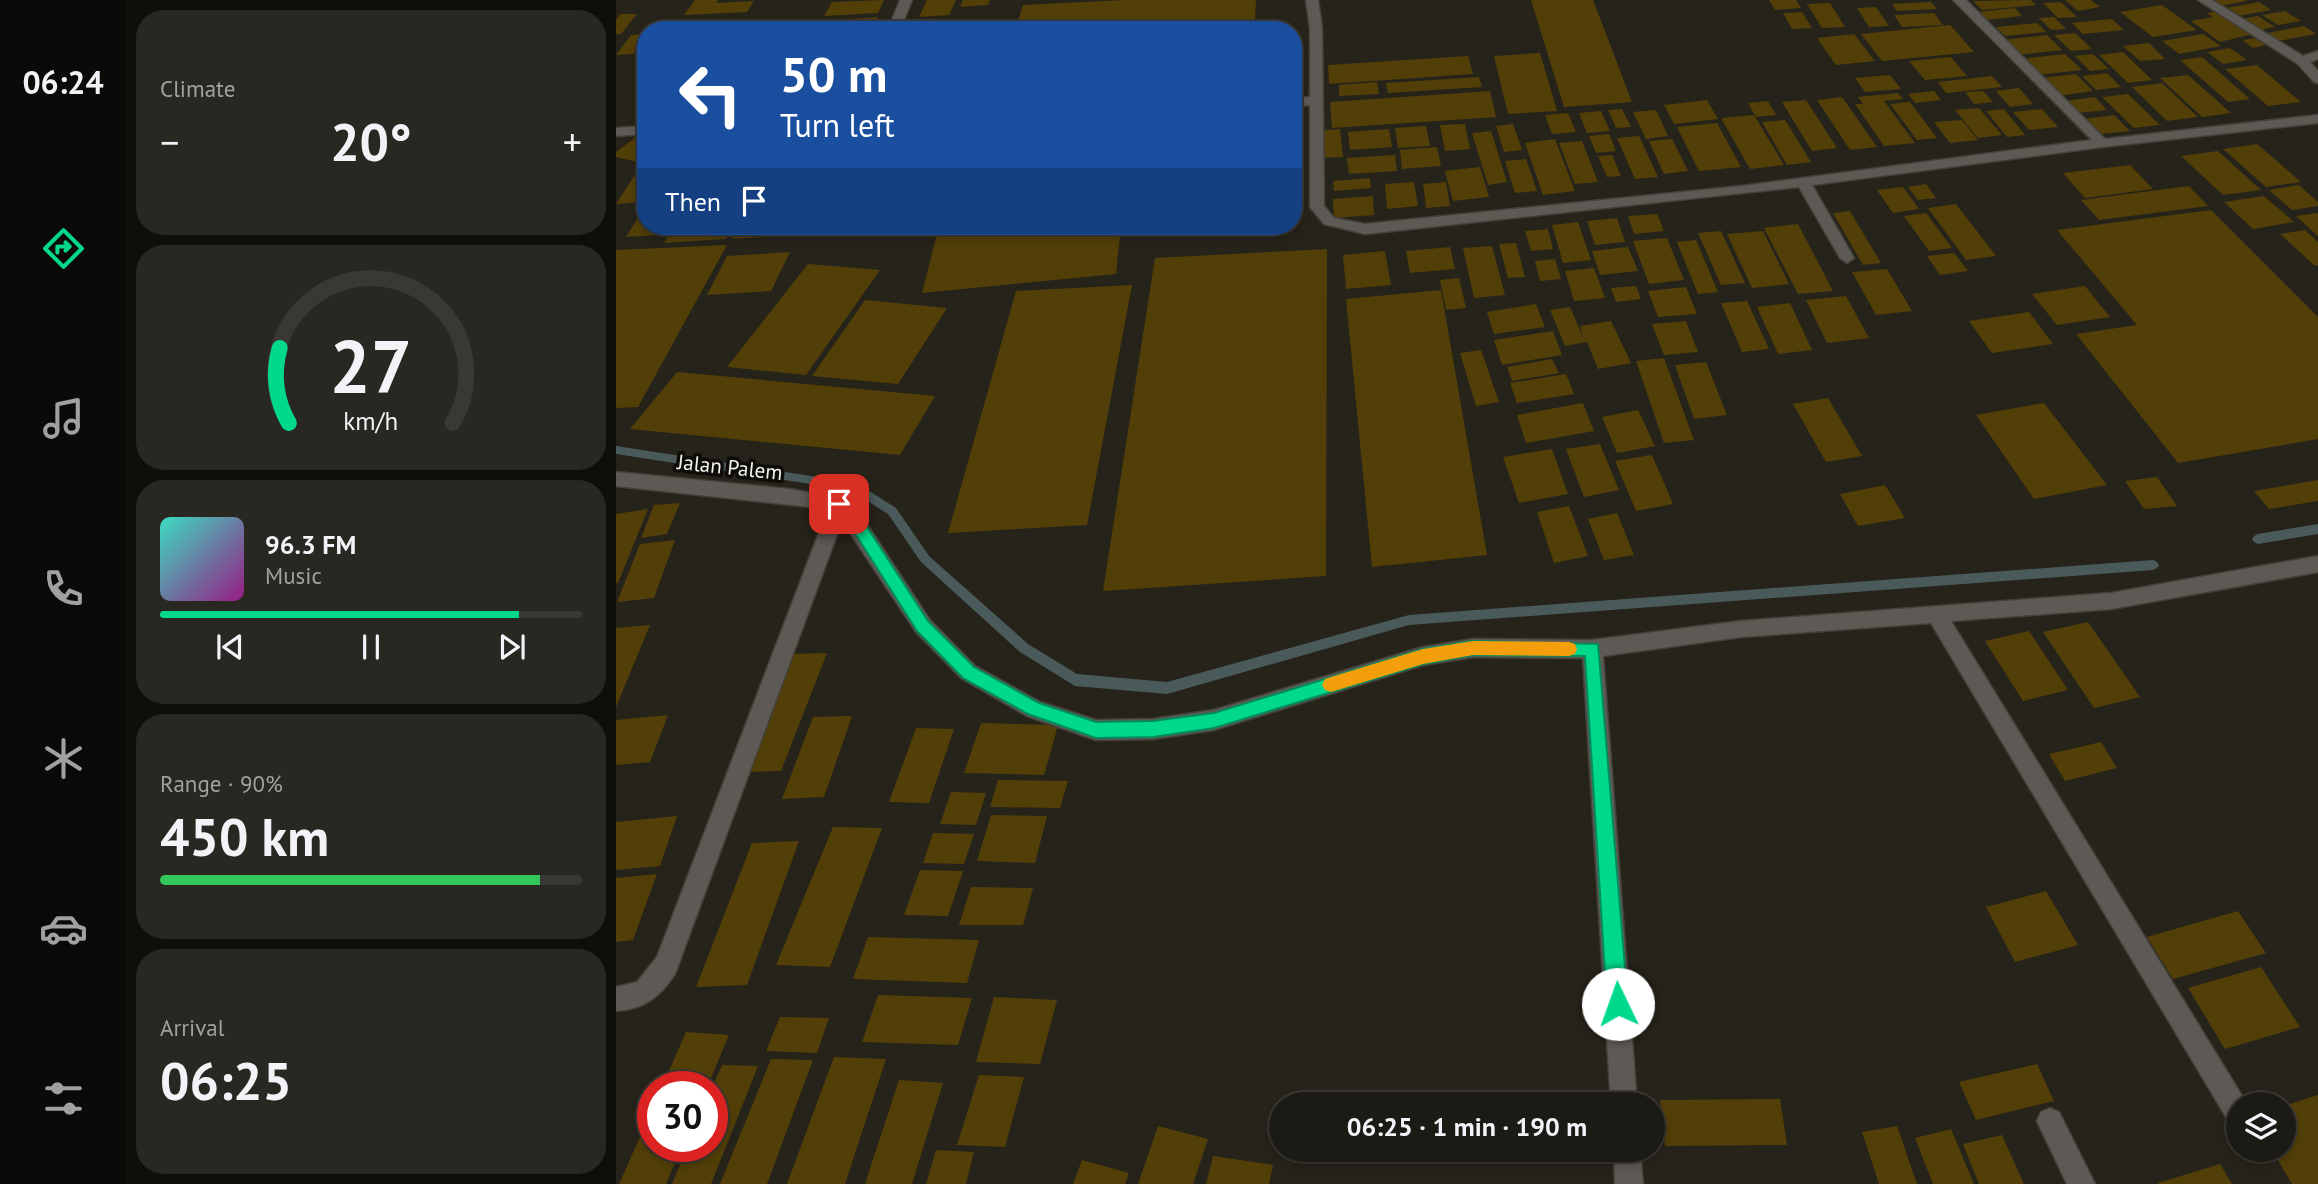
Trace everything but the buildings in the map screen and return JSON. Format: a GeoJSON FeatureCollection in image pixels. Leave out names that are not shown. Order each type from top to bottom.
{"type":"FeatureCollection","features":[{"type":"Feature","properties":{"kind":"street"},"geometry":{"type":"LineString","coordinates":[[898,21],[906,0]]}},
{"type":"Feature","properties":{"kind":"street"},"geometry":{"type":"LineString","coordinates":[[1312,0],[1315,27],[1317,207],[1329,221],[1365,229],[1742,190],[2102,143],[2318,119]]}},
{"type":"Feature","properties":{"kind":"street"},"geometry":{"type":"LineString","coordinates":[[1959,0],[2102,143]]}},
{"type":"Feature","properties":{"kind":"street"},"geometry":{"type":"LineString","coordinates":[[2204,0],[2302,61],[2318,79]]}},
{"type":"Feature","properties":{"kind":"street"},"geometry":{"type":"LineString","coordinates":[[2302,61],[2318,55]]}},
{"type":"Feature","properties":{"kind":"street"},"geometry":{"type":"LineString","coordinates":[[1302,102],[1316,101]]}},
{"type":"Feature","properties":{"kind":"street"},"geometry":{"type":"LineString","coordinates":[[616,132],[637,131]]}},
{"type":"Feature","properties":{"kind":"street"},"geometry":{"type":"LineString","coordinates":[[1802,181],[1847,258]]}},
{"type":"Feature","properties":{"kind":"street","name":"Jalan Palem"},"geometry":{"type":"LineString","coordinates":[[616,479],[789,496],[839,504]]}},
{"type":"Feature","properties":{"kind":"street"},"geometry":{"type":"LineString","coordinates":[[839,504],[863,534],[923,626],[968,673],[1034,709],[1096,730],[1153,729],[1214,720],[1423,656],[1473,648],[1592,649],[1741,629],[2111,601],[2318,564]]}},
{"type":"Feature","properties":{"kind":"street"},"geometry":{"type":"LineString","coordinates":[[616,999],[636,999],[653,984],[666,965],[839,504]]}},
{"type":"Feature","properties":{"kind":"street"},"geometry":{"type":"LineString","coordinates":[[1936,614],[2226,1093]]}},
{"type":"Feature","properties":{"kind":"street"},"geometry":{"type":"LineString","coordinates":[[1592,649],[1623,1092]]}},
{"type":"Feature","properties":{"kind":"street"},"geometry":{"type":"LineString","coordinates":[[2050,1121],[2081,1184]]}},
{"type":"Feature","properties":{"kind":"street"},"geometry":{"type":"LineString","coordinates":[[1627,1162],[1629,1184]]}},
{"type":"Feature","properties":{"kind":"waterway"},"geometry":{"type":"LineString","coordinates":[[616,450],[853,486],[892,511],[925,559],[1024,648],[1075,680],[1167,688],[1409,620],[2153,565]]}},
{"type":"Feature","properties":{"kind":"waterway"},"geometry":{"type":"LineString","coordinates":[[2258,539],[2318,529]]}},
{"type":"Feature","properties":{"kind":"slow traffic"},"geometry":{"type":"LineString","coordinates":[[1331,685],[1423,656],[1473,648],[1569,649]]}},
{"type":"Feature","properties":{"kind":"route"},"geometry":{"type":"LineString","coordinates":[[839,504],[863,534],[923,626],[968,673],[1034,709],[1096,730],[1153,729],[1214,720],[1423,656],[1473,648],[1592,649],[1618,1004]]}}]}
